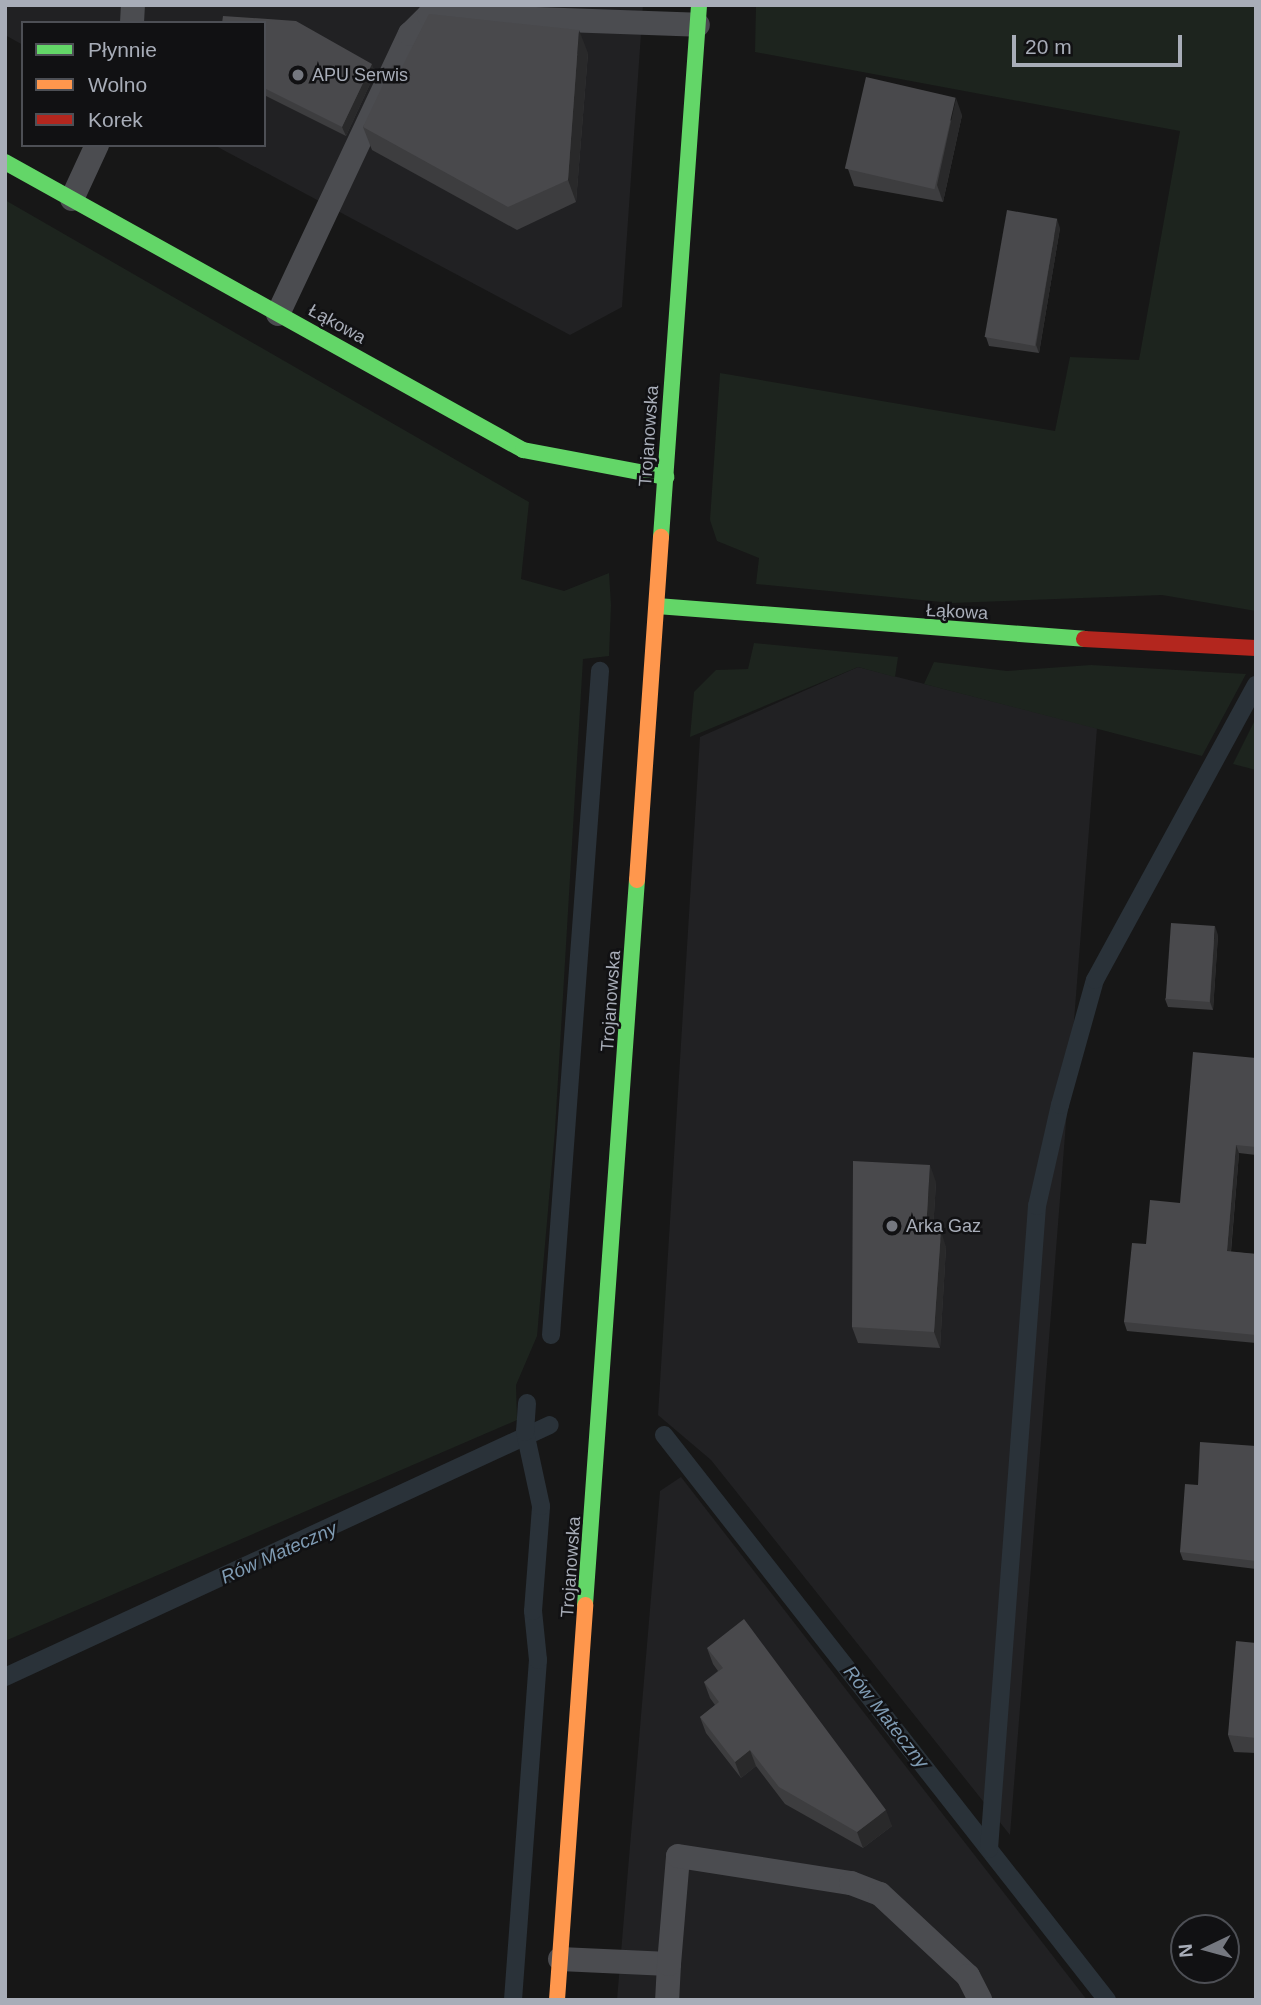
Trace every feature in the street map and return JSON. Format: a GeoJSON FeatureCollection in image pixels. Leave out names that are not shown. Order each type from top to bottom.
{"type":"FeatureCollection","features":[{"type":"Feature","properties":{"kind":"street","name":"Trojanowska"},"geometry":{"type":"LineString","coordinates":[[557,2000],[699,15]]}},
{"type":"Feature","properties":{"kind":"street","name":"Łąkowa"},"geometry":{"type":"LineString","coordinates":[[5,162],[523,450],[666,477]]}},
{"type":"Feature","properties":{"kind":"street","name":"Łąkowa"},"geometry":{"type":"LineString","coordinates":[[657,606],[888,628],[1256,648]]}},
{"type":"Feature","properties":{"kind":"lane"},"geometry":{"type":"LineString","coordinates":[[278,314],[410,34],[429,15],[699,15]]}},
{"type":"Feature","properties":{"kind":"lane"},"geometry":{"type":"LineString","coordinates":[[72,199],[96,147]]}},
{"type":"Feature","properties":{"kind":"lane"},"geometry":{"type":"LineString","coordinates":[[667,2000],[678,1856],[851,1883],[880,1894],[968,1976],[980,2000]]}},
{"type":"Feature","properties":{"kind":"lane"},"geometry":{"type":"LineString","coordinates":[[560,1959],[669,1964]]}},
{"type":"Feature","properties":{"kind":"shaded area"},"geometry":{"type":"Polygon","coordinates":[[[5,5],[643,5],[622,307],[570,335],[218,147],[266,147],[266,21],[21,21],[21,44],[5,35],[5,5]]]}},
{"type":"Feature","properties":{"kind":"shaded area"},"geometry":{"type":"Polygon","coordinates":[[[756,5],[1256,5],[1256,611],[1162,595],[952,603],[756,584],[759,558],[717,541],[710,520],[720,373],[1055,431],[1070,357],[1139,360],[1180,131],[755,52],[756,5]]]}},
{"type":"Feature","properties":{"kind":"shaded area"},"geometry":{"type":"Polygon","coordinates":[[[5,200],[529,502],[521,579],[564,591],[609,573],[611,605],[609,656],[583,659],[555,1130],[537,1336],[516,1385],[517,1420],[5,1641],[5,200]]]}},
{"type":"Feature","properties":{"kind":"shaded area"},"geometry":{"type":"Polygon","coordinates":[[[754,643],[898,657],[895,677],[858,667],[690,737],[694,692],[716,670],[748,669],[754,643]]]}},
{"type":"Feature","properties":{"kind":"shaded area"},"geometry":{"type":"Polygon","coordinates":[[[934,662],[1007,671],[1091,665],[1246,674],[1202,756],[924,684],[934,662]]]}},
{"type":"Feature","properties":{"kind":"shaded area"},"geometry":{"type":"Polygon","coordinates":[[[858,667],[1097,728],[1010,1835],[711,1460],[658,1415],[700,737],[858,667]]]}},
{"type":"Feature","properties":{"kind":"shaded area"},"geometry":{"type":"Polygon","coordinates":[[[1256,718],[1256,770],[1233,764],[1256,718]]]}},
{"type":"Feature","properties":{"kind":"shaded area"},"geometry":{"type":"Polygon","coordinates":[[[681,1477],[1087,2000],[617,2000],[660,1491],[681,1477]]]}},
{"type":"Feature","properties":{"kind":"building"},"geometry":{"type":"Polygon","coordinates":[[[429,14],[579,30],[568,180],[508,207],[363,127],[393,64],[401,69],[429,14]]]}},
{"type":"Feature","properties":{"kind":"building"},"geometry":{"type":"Polygon","coordinates":[[[223,16],[296,21],[372,64],[342,127],[266,89],[266,21],[222,21],[223,16]]]}},
{"type":"Feature","properties":{"kind":"building"},"geometry":{"type":"Polygon","coordinates":[[[866,77],[956,98],[934,189],[845,169],[866,77]]]}},
{"type":"Feature","properties":{"kind":"building"},"geometry":{"type":"Polygon","coordinates":[[[1007,210],[1057,219],[1035,346],[985,337],[1007,210]]]}},
{"type":"Feature","properties":{"kind":"building"},"geometry":{"type":"Polygon","coordinates":[[[1171,923],[1215,926],[1210,1002],[1166,999],[1171,923]]]}},
{"type":"Feature","properties":{"kind":"building"},"geometry":{"type":"Polygon","coordinates":[[[1193,1052],[1256,1058],[1256,1147],[1236,1145],[1227,1251],[1256,1254],[1256,1335],[1124,1322],[1132,1243],[1146,1244],[1150,1200],[1180,1203],[1193,1052]]]}},
{"type":"Feature","properties":{"kind":"building"},"geometry":{"type":"Polygon","coordinates":[[[853,1161],[930,1165],[926,1230],[941,1231],[934,1332],[852,1327],[853,1161]]]}},
{"type":"Feature","properties":{"kind":"building"},"geometry":{"type":"Polygon","coordinates":[[[1200,1442],[1256,1446],[1256,1561],[1180,1552],[1185,1484],[1198,1485],[1200,1442]]]}},
{"type":"Feature","properties":{"kind":"building"},"geometry":{"type":"Polygon","coordinates":[[[744,1619],[886,1810],[857,1832],[779,1787],[750,1750],[735,1762],[700,1717],[719,1702],[704,1682],[723,1668],[707,1648],[744,1619]]]}},
{"type":"Feature","properties":{"kind":"building"},"geometry":{"type":"Polygon","coordinates":[[[1236,1641],[1256,1643],[1256,1738],[1228,1735],[1236,1641]]]}},
{"type":"Feature","properties":{"kind":"waterway"},"geometry":{"type":"LineString","coordinates":[[551,1335],[600,671]]}},
{"type":"Feature","properties":{"kind":"waterway"},"geometry":{"type":"LineString","coordinates":[[989,1849],[1037,1206],[1060,1105],[1095,980],[1256,685]]}},
{"type":"Feature","properties":{"kind":"waterway"},"geometry":{"type":"LineString","coordinates":[[513,2000],[538,1660],[533,1611],[541,1506],[525,1432],[527,1403]]}},
{"type":"Feature","properties":{"kind":"waterway","name":"Rów Mateczny"},"geometry":{"type":"LineString","coordinates":[[5,1677],[550,1425]]}},
{"type":"Feature","properties":{"kind":"waterway","name":"Rów Mateczny"},"geometry":{"type":"LineString","coordinates":[[664,1435],[1107,2000]]}},
{"type":"Feature","properties":{"kind":"traffic: fast"},"geometry":{"type":"LineString","coordinates":[[661,537],[699,5]]}},
{"type":"Feature","properties":{"kind":"traffic: fast"},"geometry":{"type":"LineString","coordinates":[[5,162],[523,450],[666,477]]}},
{"type":"Feature","properties":{"kind":"traffic: fast"},"geometry":{"type":"LineString","coordinates":[[657,606],[1084,639]]}},
{"type":"Feature","properties":{"kind":"traffic: fast"},"geometry":{"type":"LineString","coordinates":[[585,1605],[637,880]]}},
{"type":"Feature","properties":{"kind":"traffic: slow"},"geometry":{"type":"LineString","coordinates":[[637,880],[661,537]]}},
{"type":"Feature","properties":{"kind":"traffic: slow"},"geometry":{"type":"LineString","coordinates":[[557,2000],[585,1605]]}},
{"type":"Feature","properties":{"kind":"traffic: jam"},"geometry":{"type":"LineString","coordinates":[[1084,639],[1256,648]]}},
{"type":"Feature","properties":{"kind":"place","name":"APU Serwis"},"geometry":{"type":"Point","coordinates":[298,75]}},
{"type":"Feature","properties":{"kind":"place","name":"Arka Gaz"},"geometry":{"type":"Point","coordinates":[892,1226]}}]}
